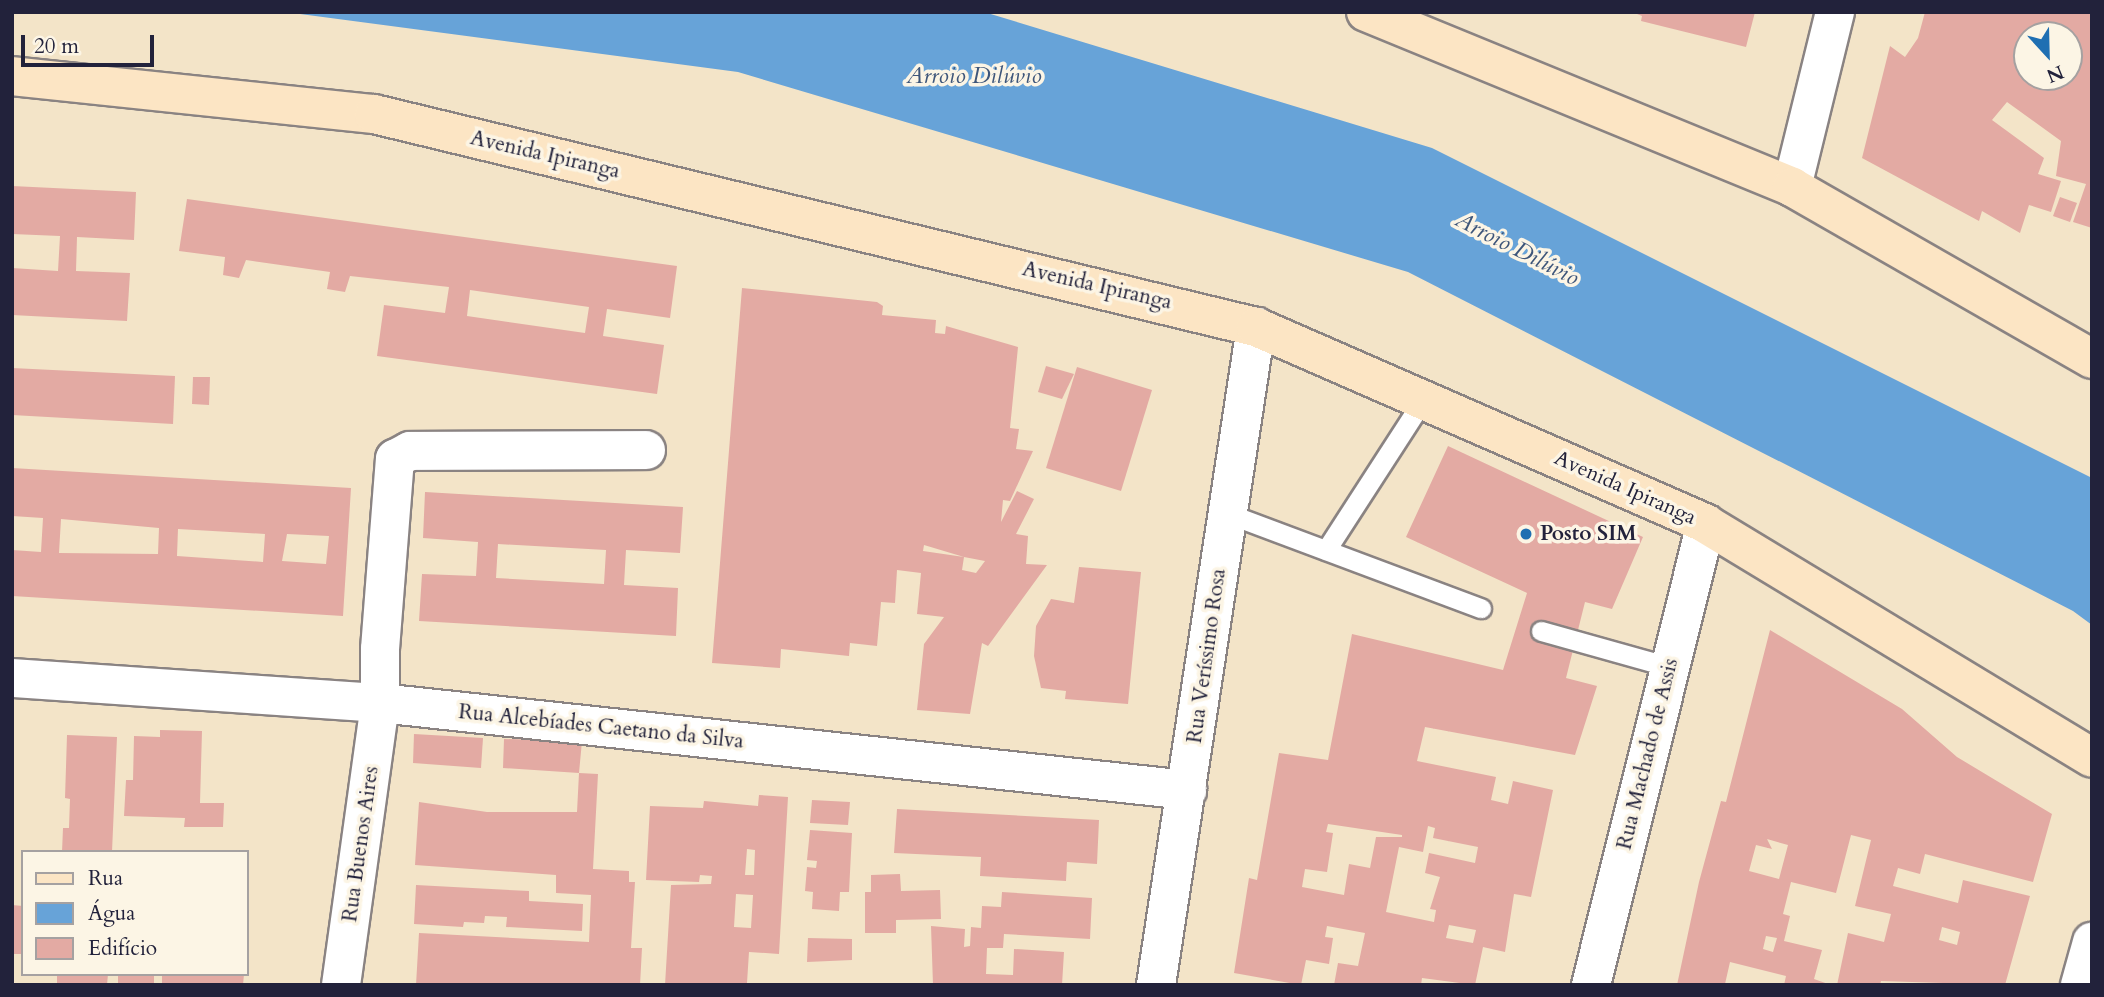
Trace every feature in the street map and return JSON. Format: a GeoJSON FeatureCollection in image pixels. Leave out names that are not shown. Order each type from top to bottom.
{"type":"FeatureCollection","features":[{"type":"Feature","properties":{"kind":"main road"},"geometry":{"type":"LineString","coordinates":[[1366,12],[1792,187],[2092,359]]}},
{"type":"Feature","properties":{"kind":"main road","name":"Avenida Ipiranga"},"geometry":{"type":"LineString","coordinates":[[12,76],[374,114],[1256,327],[1706,523],[2092,758]]}},
{"type":"Feature","properties":{"kind":"street"},"geometry":{"type":"LineString","coordinates":[[1792,187],[1835,12]]}},
{"type":"Feature","properties":{"kind":"street","name":"Rua Veríssimo Rosa"},"geometry":{"type":"LineString","coordinates":[[1156,985],[1256,327]]}},
{"type":"Feature","properties":{"kind":"street","name":"Rua Buenos Aires"},"geometry":{"type":"LineString","coordinates":[[341,985],[380,703],[381,636],[395,459],[410,451],[646,450]]}},
{"type":"Feature","properties":{"kind":"street","name":"Rua Machado de Assis"},"geometry":{"type":"LineString","coordinates":[[1591,985],[1706,523]]}},
{"type":"Feature","properties":{"kind":"street","name":"Rua Alcebíades Caetano da Silva"},"geometry":{"type":"LineString","coordinates":[[12,678],[380,703],[1187,790]]}},
{"type":"Feature","properties":{"kind":"street"},"geometry":{"type":"LineString","coordinates":[[2080,985],[2092,942]]}},
{"type":"Feature","properties":{"kind":"lane"},"geometry":{"type":"LineString","coordinates":[[1326,550],[1423,400]]}},
{"type":"Feature","properties":{"kind":"lane"},"geometry":{"type":"LineString","coordinates":[[1228,513],[1481,608]]}},
{"type":"Feature","properties":{"kind":"lane"},"geometry":{"type":"LineString","coordinates":[[1541,631],[1670,667]]}},
{"type":"Feature","properties":{"kind":"water","name":"Arroio Dilúvio"},"geometry":{"type":"Polygon","coordinates":[[[285,12],[984,12],[1432,148],[2092,478],[2092,625],[2073,611],[1408,272],[738,72],[285,12]]]}},
{"type":"Feature","properties":{"kind":"building"},"geometry":{"type":"Polygon","coordinates":[[[1632,12],[1755,12],[1746,47],[1641,21],[1642,16],[1632,12]]]}},
{"type":"Feature","properties":{"kind":"building"},"geometry":{"type":"Polygon","coordinates":[[[1925,12],[2092,12],[2092,228],[2073,222],[2086,184],[2056,176],[2061,141],[2007,102],[1992,120],[2044,158],[2038,174],[2061,181],[2051,212],[2029,205],[2020,233],[1982,211],[1979,221],[1862,158],[1890,46],[1905,57],[1918,38],[1925,12]]]}},
{"type":"Feature","properties":{"kind":"building"},"geometry":{"type":"Polygon","coordinates":[[[12,186],[136,192],[134,240],[77,237],[76,271],[130,273],[127,321],[12,315],[12,268],[58,271],[60,236],[12,234],[12,186]]]}},
{"type":"Feature","properties":{"kind":"building"},"geometry":{"type":"Polygon","coordinates":[[[2060,197],[2077,203],[2070,222],[2053,216],[2060,197]]]}},
{"type":"Feature","properties":{"kind":"building"},"geometry":{"type":"Polygon","coordinates":[[[187,199],[677,266],[670,318],[607,309],[603,336],[664,345],[657,394],[377,356],[384,305],[445,313],[449,287],[350,276],[345,292],[327,289],[330,272],[246,260],[239,278],[223,275],[225,257],[179,251],[187,199]],[[470,290],[467,316],[585,333],[589,307],[470,290]]]}},
{"type":"Feature","properties":{"kind":"building"},"geometry":{"type":"Polygon","coordinates":[[[742,288],[877,302],[883,306],[882,315],[936,320],[935,333],[945,334],[946,326],[1018,347],[1010,428],[1019,429],[1016,449],[1033,451],[1010,501],[1003,500],[1001,522],[1017,491],[1034,499],[1016,534],[1028,536],[1026,564],[1047,565],[988,646],[982,643],[970,714],[917,710],[924,644],[944,617],[917,614],[921,573],[897,570],[895,603],[881,602],[877,646],[850,643],[849,656],[781,649],[780,668],[712,663],[742,288]],[[924,545],[923,551],[964,557],[924,545]],[[964,557],[962,570],[976,573],[985,561],[964,557]]]}},
{"type":"Feature","properties":{"kind":"building"},"geometry":{"type":"Polygon","coordinates":[[[1046,366],[1074,374],[1062,399],[1038,392],[1046,366]]]}},
{"type":"Feature","properties":{"kind":"building"},"geometry":{"type":"Polygon","coordinates":[[[1077,367],[1152,390],[1121,491],[1046,468],[1077,367]]]}},
{"type":"Feature","properties":{"kind":"building"},"geometry":{"type":"Polygon","coordinates":[[[12,368],[175,376],[173,424],[12,415],[12,368]]]}},
{"type":"Feature","properties":{"kind":"building"},"geometry":{"type":"Polygon","coordinates":[[[193,377],[210,377],[209,405],[192,404],[193,377]]]}},
{"type":"Feature","properties":{"kind":"building"},"geometry":{"type":"Polygon","coordinates":[[[1448,446],[1643,537],[1612,609],[1585,602],[1566,678],[1597,686],[1575,755],[1425,727],[1417,761],[1496,777],[1491,800],[1508,804],[1513,781],[1553,790],[1531,897],[1514,894],[1505,952],[1483,947],[1475,985],[1422,978],[1421,985],[1334,985],[1338,963],[1358,966],[1365,933],[1327,926],[1325,937],[1333,938],[1329,964],[1306,960],[1301,985],[1234,973],[1249,878],[1257,880],[1279,753],[1328,760],[1352,634],[1503,670],[1527,593],[1406,537],[1448,446]],[[1328,824],[1326,832],[1333,833],[1327,872],[1305,869],[1302,887],[1344,895],[1349,864],[1370,868],[1376,837],[1402,837],[1402,835],[1328,824]],[[1428,826],[1423,852],[1399,847],[1386,912],[1434,922],[1436,910],[1430,909],[1440,877],[1425,873],[1429,853],[1475,863],[1478,847],[1433,838],[1435,828],[1428,826]],[[1449,925],[1446,938],[1473,943],[1476,930],[1449,925]]]}},
{"type":"Feature","properties":{"kind":"building"},"geometry":{"type":"Polygon","coordinates":[[[12,468],[351,488],[343,616],[12,596],[12,550],[41,552],[43,518],[12,516],[12,468]],[[61,519],[59,553],[158,554],[159,528],[61,519]],[[178,529],[177,556],[263,562],[265,534],[178,529]],[[287,534],[282,561],[326,564],[329,536],[287,534]]]}},
{"type":"Feature","properties":{"kind":"building"},"geometry":{"type":"Polygon","coordinates":[[[425,492],[683,507],[680,553],[626,550],[624,585],[678,588],[676,636],[419,621],[422,574],[476,576],[478,542],[423,538],[425,492]],[[498,544],[496,578],[604,584],[606,550],[498,544]]]}},
{"type":"Feature","properties":{"kind":"building"},"geometry":{"type":"Polygon","coordinates":[[[1079,567],[1141,572],[1128,704],[1065,699],[1066,691],[1041,688],[1034,656],[1036,626],[1051,599],[1074,603],[1079,567]]]}},
{"type":"Feature","properties":{"kind":"building"},"geometry":{"type":"Polygon","coordinates":[[[1770,630],[1902,709],[1957,757],[2052,814],[2033,882],[1925,854],[1920,874],[1898,868],[1893,886],[1958,903],[1963,880],[2030,896],[2005,985],[1881,981],[1880,985],[1837,985],[1848,933],[1884,942],[1891,914],[1855,906],[1871,840],[1851,835],[1836,893],[1791,882],[1783,914],[1790,916],[1784,941],[1822,950],[1814,979],[1831,985],[1784,985],[1786,976],[1730,962],[1725,984],[1677,985],[1699,882],[1721,801],[1726,802],[1770,630]],[[1767,839],[1772,849],[1756,845],[1749,871],[1779,879],[1788,845],[1767,839]],[[1942,927],[1939,940],[1957,945],[1960,932],[1942,927]],[[1766,936],[1763,949],[1773,952],[1777,938],[1766,936]]]}},
{"type":"Feature","properties":{"kind":"building"},"geometry":{"type":"Polygon","coordinates":[[[160,730],[202,731],[200,803],[224,803],[223,827],[184,827],[185,818],[124,816],[126,780],[133,780],[134,736],[160,737],[160,730]]]}},
{"type":"Feature","properties":{"kind":"building"},"geometry":{"type":"Polygon","coordinates":[[[414,734],[483,738],[481,768],[413,763],[414,734]]]}},
{"type":"Feature","properties":{"kind":"building"},"geometry":{"type":"Polygon","coordinates":[[[67,735],[117,737],[112,850],[62,850],[63,828],[69,828],[70,799],[65,798],[67,735]]]}},
{"type":"Feature","properties":{"kind":"building"},"geometry":{"type":"Polygon","coordinates":[[[504,739],[582,741],[579,773],[503,768],[504,739]]]}},
{"type":"Feature","properties":{"kind":"building"},"geometry":{"type":"Polygon","coordinates":[[[579,773],[598,774],[593,869],[629,871],[629,882],[635,882],[631,948],[642,948],[640,985],[416,985],[419,933],[589,942],[591,895],[556,893],[556,875],[415,865],[419,802],[487,812],[577,812],[579,773]]]}},
{"type":"Feature","properties":{"kind":"building"},"geometry":{"type":"Polygon","coordinates":[[[759,795],[788,797],[779,954],[749,952],[747,983],[665,985],[671,885],[711,884],[712,876],[700,875],[699,882],[646,880],[650,806],[703,808],[704,801],[758,806],[759,795]],[[747,849],[745,875],[754,875],[755,850],[747,849]],[[736,894],[734,927],[751,928],[753,895],[736,894]]]}},
{"type":"Feature","properties":{"kind":"building"},"geometry":{"type":"Polygon","coordinates":[[[812,800],[850,802],[848,825],[810,823],[812,800]]]}},
{"type":"Feature","properties":{"kind":"building"},"geometry":{"type":"Polygon","coordinates":[[[897,809],[1099,820],[1097,864],[1067,862],[1066,881],[980,876],[981,857],[894,853],[897,809]]]}},
{"type":"Feature","properties":{"kind":"building"},"geometry":{"type":"Polygon","coordinates":[[[810,830],[852,833],[849,892],[840,892],[839,911],[812,909],[813,892],[805,891],[807,867],[816,868],[817,861],[807,860],[810,830]]]}},
{"type":"Feature","properties":{"kind":"building"},"geometry":{"type":"Polygon","coordinates":[[[900,874],[901,891],[940,890],[941,919],[896,920],[896,933],[865,933],[865,892],[871,892],[871,875],[900,874]]]}},
{"type":"Feature","properties":{"kind":"building"},"geometry":{"type":"Polygon","coordinates":[[[416,885],[529,891],[529,901],[583,904],[582,931],[506,927],[507,917],[485,916],[484,923],[464,922],[463,927],[414,924],[416,885]]]}},
{"type":"Feature","properties":{"kind":"building"},"geometry":{"type":"Polygon","coordinates":[[[1002,892],[1092,898],[1090,939],[1004,934],[1003,948],[987,948],[986,974],[1013,975],[1014,949],[1064,952],[1062,985],[933,985],[931,926],[965,929],[964,947],[970,946],[971,927],[981,928],[982,906],[1001,907],[1002,892]]]}},
{"type":"Feature","properties":{"kind":"building"},"geometry":{"type":"Polygon","coordinates":[[[12,905],[21,906],[21,954],[12,954],[12,905]]]}},
{"type":"Feature","properties":{"kind":"building"},"geometry":{"type":"Polygon","coordinates":[[[808,938],[852,939],[852,960],[807,962],[808,938]]]}},
{"type":"Feature","properties":{"kind":"building"},"geometry":{"type":"Polygon","coordinates":[[[57,976],[108,976],[107,985],[57,985],[57,976]]]}},
{"type":"Feature","properties":{"kind":"building"},"geometry":{"type":"Polygon","coordinates":[[[118,976],[154,976],[154,985],[118,985],[118,976]]]}},
{"type":"Feature","properties":{"kind":"building"},"geometry":{"type":"Polygon","coordinates":[[[162,976],[244,976],[243,985],[162,985],[162,976]]]}},
{"type":"Feature","properties":{"kind":"place","name":"Posto SIM"},"geometry":{"type":"Point","coordinates":[1526,534]}}]}
